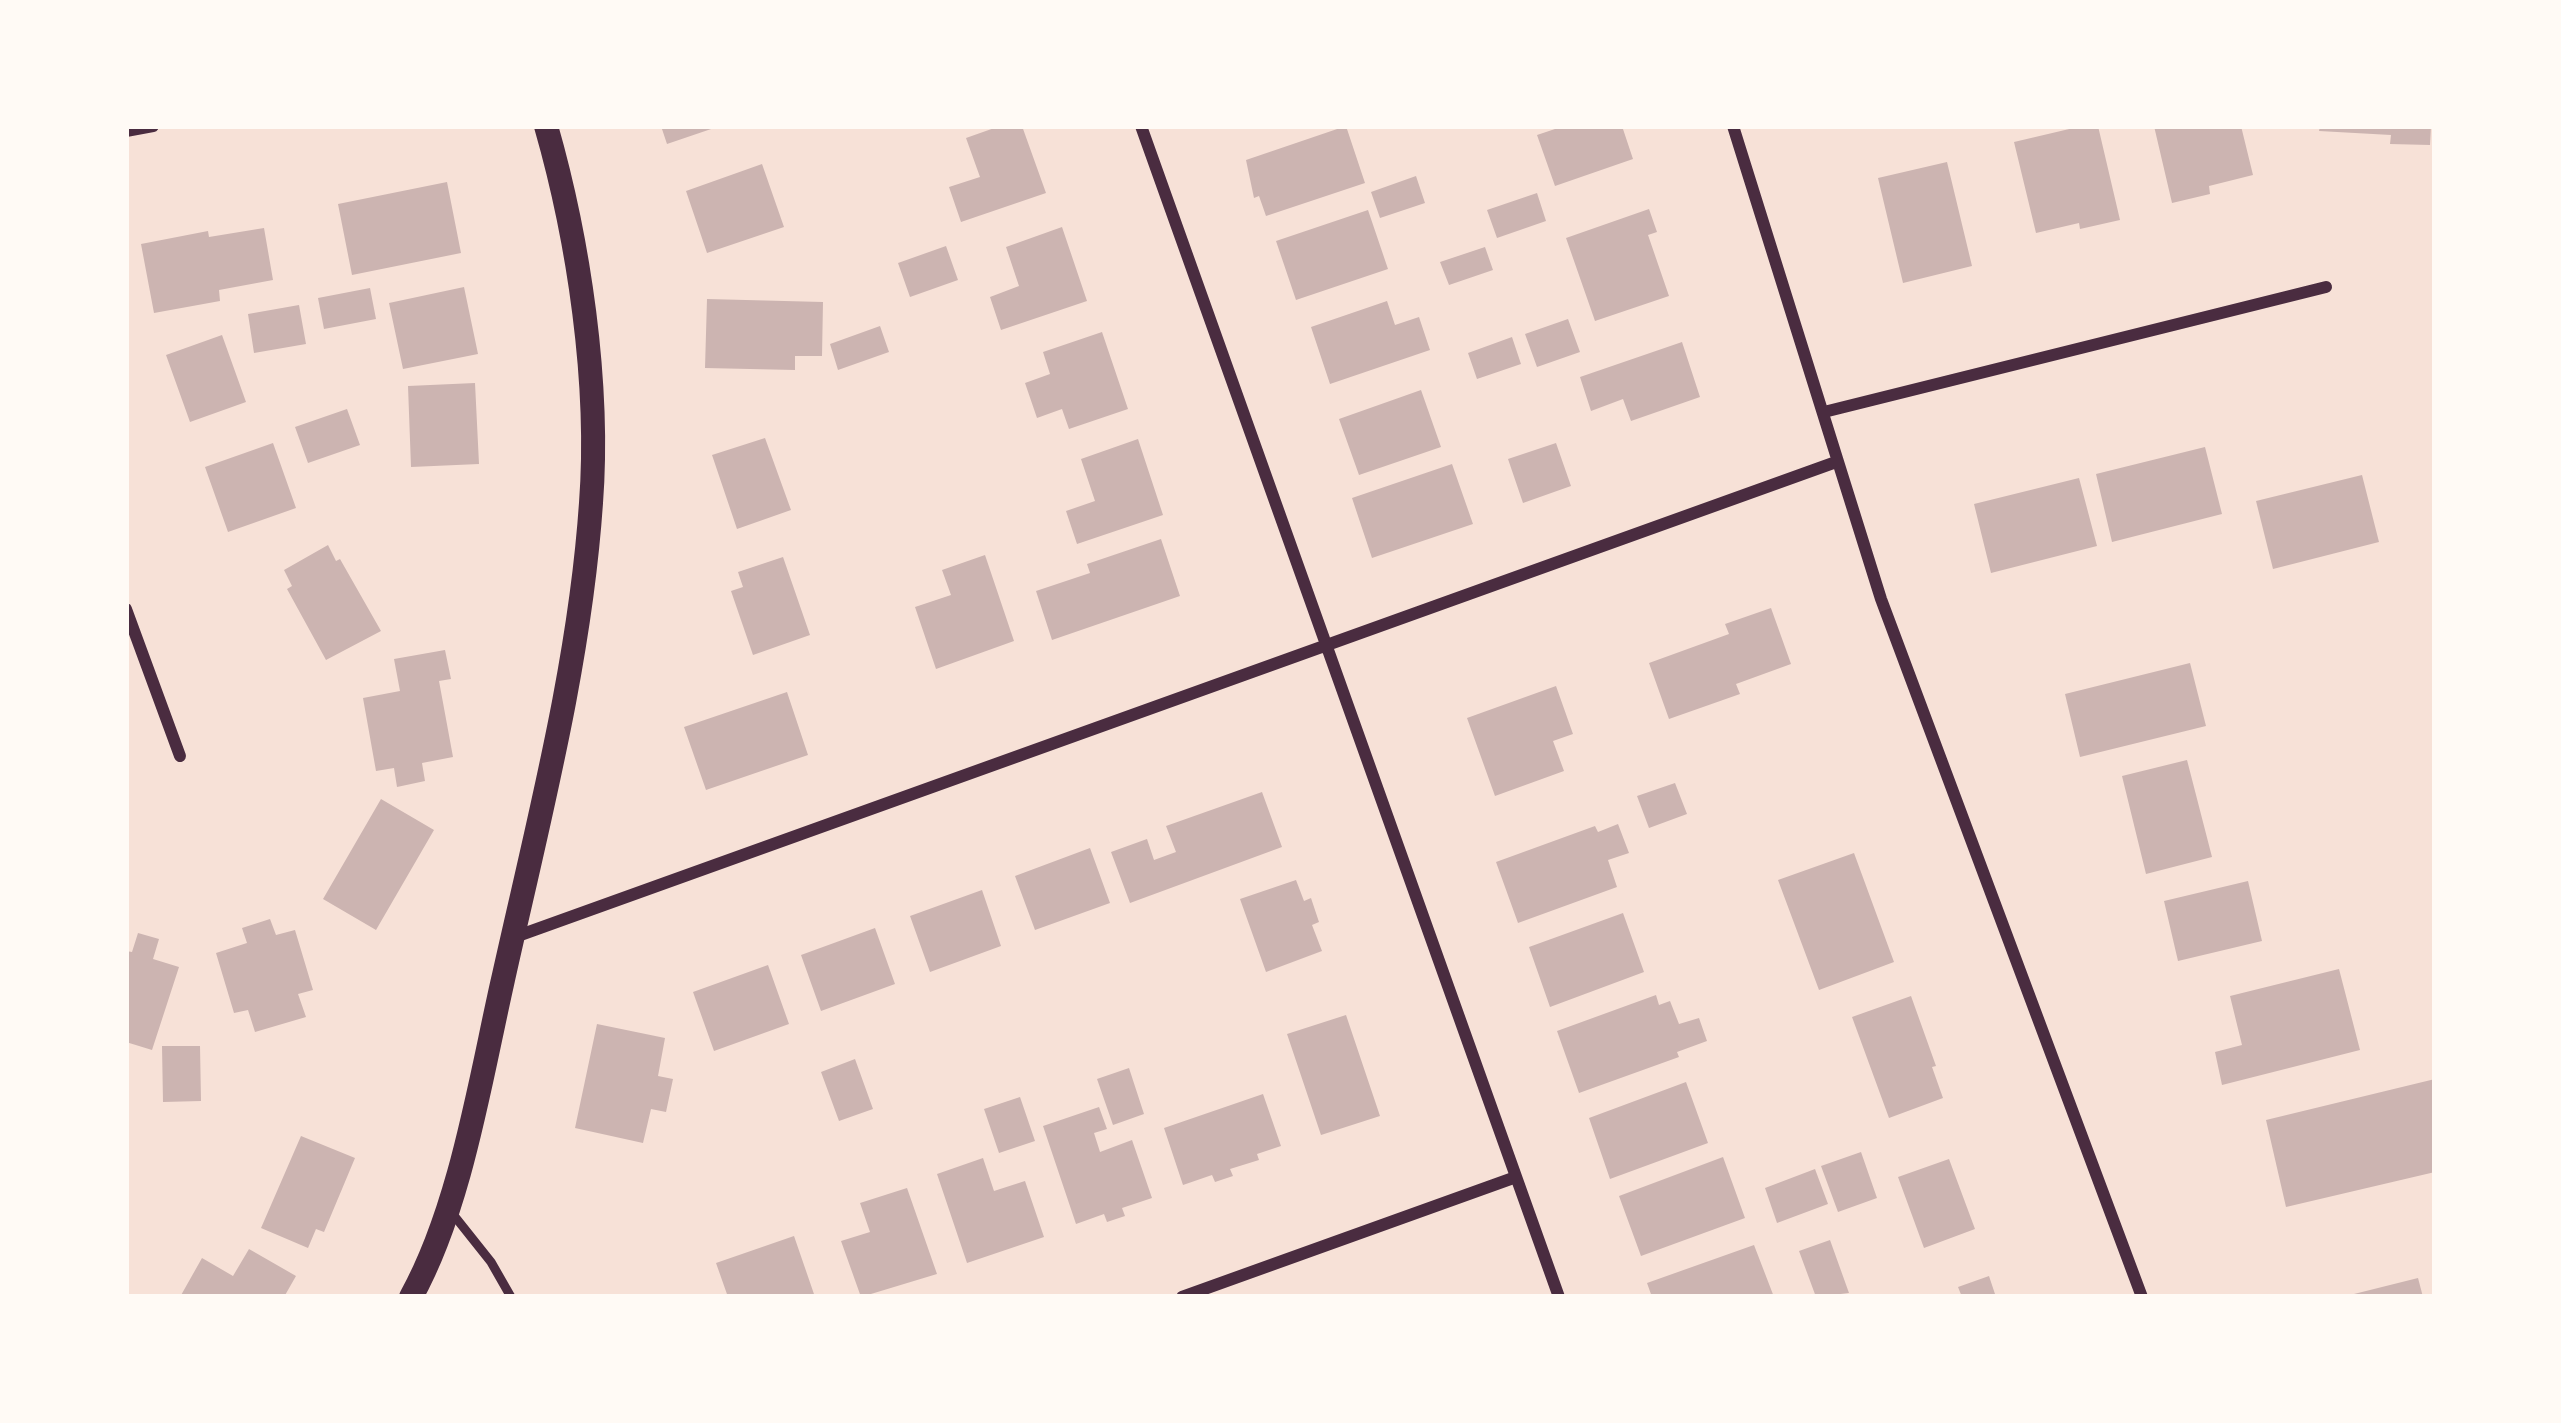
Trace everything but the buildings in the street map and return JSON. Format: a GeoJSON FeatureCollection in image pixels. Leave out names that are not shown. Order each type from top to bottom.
{"type":"FeatureCollection","features":[{"type":"Feature","properties":{"kind":"main road"},"geometry":{"type":"LineString","coordinates":[[412,1297],[460,1172],[575,642],[592,500],[588,355],[578,273],[546,126]]}},
{"type":"Feature","properties":{"kind":"street"},"geometry":{"type":"LineString","coordinates":[[126,131],[153,126]]}},
{"type":"Feature","properties":{"kind":"street"},"geometry":{"type":"LineString","coordinates":[[1141,126],[1558,1297]]}},
{"type":"Feature","properties":{"kind":"street"},"geometry":{"type":"LineString","coordinates":[[1733,126],[1881,599],[2142,1297]]}},
{"type":"Feature","properties":{"kind":"street"},"geometry":{"type":"LineString","coordinates":[[1824,412],[2326,286]]}},
{"type":"Feature","properties":{"kind":"street"},"geometry":{"type":"LineString","coordinates":[[512,938],[1836,462]]}},
{"type":"Feature","properties":{"kind":"street"},"geometry":{"type":"LineString","coordinates":[[126,609],[180,756]]}},
{"type":"Feature","properties":{"kind":"street"},"geometry":{"type":"LineString","coordinates":[[1182,1297],[1516,1178]]}},
{"type":"Feature","properties":{"kind":"lane"},"geometry":{"type":"LineString","coordinates":[[447,1207],[511,1297]]}}]}
